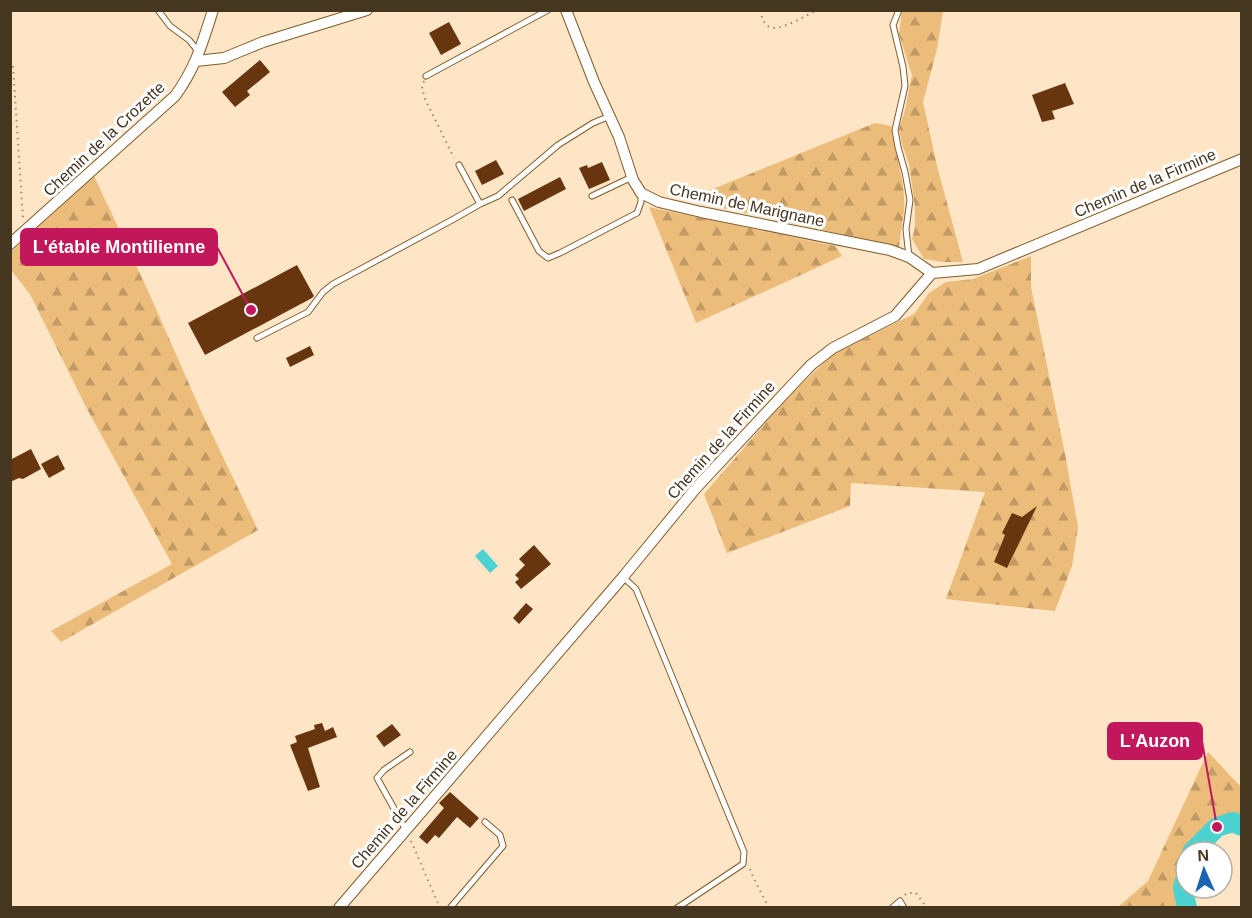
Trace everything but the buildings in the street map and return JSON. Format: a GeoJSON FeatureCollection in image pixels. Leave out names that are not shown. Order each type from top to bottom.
{"type":"FeatureCollection","features":[{"type":"Feature","properties":{"kind":"street","name":"Chemin de la Crozette"},"geometry":{"type":"LineString","coordinates":[[10,244],[175,96],[186,81],[198,57],[213,10]]}},
{"type":"Feature","properties":{"kind":"street"},"geometry":{"type":"LineString","coordinates":[[198,57],[224,58],[263,42],[367,10]]}},
{"type":"Feature","properties":{"kind":"street"},"geometry":{"type":"LineString","coordinates":[[566,10],[610,116],[632,177],[641,192]]}},
{"type":"Feature","properties":{"kind":"street","name":"Chemin de la Firmine"},"geometry":{"type":"LineString","coordinates":[[339,908],[623,577],[696,488],[811,365],[833,348],[895,316],[932,273],[978,269],[1242,159]]}},
{"type":"Feature","properties":{"kind":"street","name":"Chemin de Marignane"},"geometry":{"type":"LineString","coordinates":[[641,192],[659,202],[701,212],[890,250],[909,257],[932,273]]}},
{"type":"Feature","properties":{"kind":"lane"},"geometry":{"type":"LineString","coordinates":[[158,10],[170,26],[189,40],[198,57]]}},
{"type":"Feature","properties":{"kind":"lane"},"geometry":{"type":"LineString","coordinates":[[426,76],[548,10]]}},
{"type":"Feature","properties":{"kind":"lane"},"geometry":{"type":"LineString","coordinates":[[899,10],[893,25],[905,86],[895,130],[906,172],[910,200],[906,229],[909,257]]}},
{"type":"Feature","properties":{"kind":"lane"},"geometry":{"type":"LineString","coordinates":[[256,338],[308,312],[323,292],[333,284],[498,196],[558,145],[593,123],[610,116]]}},
{"type":"Feature","properties":{"kind":"lane"},"geometry":{"type":"LineString","coordinates":[[459,165],[480,204]]}},
{"type":"Feature","properties":{"kind":"lane"},"geometry":{"type":"LineString","coordinates":[[592,196],[632,177]]}},
{"type":"Feature","properties":{"kind":"lane"},"geometry":{"type":"LineString","coordinates":[[513,200],[539,251],[548,258],[560,254],[637,213],[641,202],[641,192]]}},
{"type":"Feature","properties":{"kind":"lane"},"geometry":{"type":"LineString","coordinates":[[623,577],[636,589],[744,852],[743,864],[677,908]]}},
{"type":"Feature","properties":{"kind":"lane"},"geometry":{"type":"LineString","coordinates":[[406,830],[377,778],[384,770],[410,752]]}},
{"type":"Feature","properties":{"kind":"lane"},"geometry":{"type":"LineString","coordinates":[[450,908],[504,846],[500,835],[485,822]]}},
{"type":"Feature","properties":{"kind":"lane"},"geometry":{"type":"LineString","coordinates":[[892,908],[900,901],[904,908]]}},
{"type":"Feature","properties":{"kind":"path"},"geometry":{"type":"LineString","coordinates":[[760,10],[764,23],[770,28],[777,29],[817,10]]}},
{"type":"Feature","properties":{"kind":"path"},"geometry":{"type":"LineString","coordinates":[[13,66],[24,233]]}},
{"type":"Feature","properties":{"kind":"path"},"geometry":{"type":"LineString","coordinates":[[426,76],[422,88],[425,99],[452,156],[459,165]]}},
{"type":"Feature","properties":{"kind":"path"},"geometry":{"type":"LineString","coordinates":[[406,830],[440,908]]}},
{"type":"Feature","properties":{"kind":"path"},"geometry":{"type":"LineString","coordinates":[[744,852],[753,877],[769,908]]}},
{"type":"Feature","properties":{"kind":"path"},"geometry":{"type":"LineString","coordinates":[[900,901],[907,893],[916,893],[927,908]]}},
{"type":"Feature","properties":{"kind":"green space"},"geometry":{"type":"Polygon","coordinates":[[[902,11],[943,11],[937,49],[923,102],[937,166],[963,262],[924,259],[912,239],[915,227],[915,207],[909,164],[899,129],[912,75],[899,34],[902,11]]]}},
{"type":"Feature","properties":{"kind":"green space"},"geometry":{"type":"Polygon","coordinates":[[[875,123],[891,126],[902,178],[904,210],[899,247],[686,200],[875,123]]]}},
{"type":"Feature","properties":{"kind":"green space"},"geometry":{"type":"Polygon","coordinates":[[[94,176],[258,530],[61,642],[51,631],[172,564],[86,407],[30,294],[11,270],[11,252],[94,176]]]}},
{"type":"Feature","properties":{"kind":"green space"},"geometry":{"type":"Polygon","coordinates":[[[649,207],[835,246],[842,256],[696,323],[649,207]]]}},
{"type":"Feature","properties":{"kind":"green space"},"geometry":{"type":"Polygon","coordinates":[[[1031,256],[1031,287],[1078,527],[1072,566],[1055,611],[946,599],[985,492],[851,483],[850,506],[727,553],[704,494],[788,397],[833,354],[914,314],[929,293],[946,282],[973,279],[1031,256]]]}},
{"type":"Feature","properties":{"kind":"green space"},"geometry":{"type":"Polygon","coordinates":[[[1208,752],[1241,787],[1241,820],[1220,821],[1197,840],[1174,840],[1174,900],[1180,900],[1181,907],[1118,907],[1148,881],[1208,752]]]}},
{"type":"Feature","properties":{"kind":"water"},"geometry":{"type":"Polygon","coordinates":[[[483,549],[498,566],[490,573],[475,556],[483,549]]]}},
{"type":"Feature","properties":{"kind":"waterway"},"geometry":{"type":"LineString","coordinates":[[1204,840],[1217,827],[1233,822],[1242,826]]}},
{"type":"Feature","properties":{"kind":"waterway"},"geometry":{"type":"LineString","coordinates":[[1185,900],[1187,908]]}},
{"type":"Feature","properties":{"kind":"place","name":"L'étable Montilienne"},"geometry":{"type":"Point","coordinates":[251,310]}},
{"type":"Feature","properties":{"kind":"place","name":"L'Auzon"},"geometry":{"type":"Point","coordinates":[1217,827]}}]}
